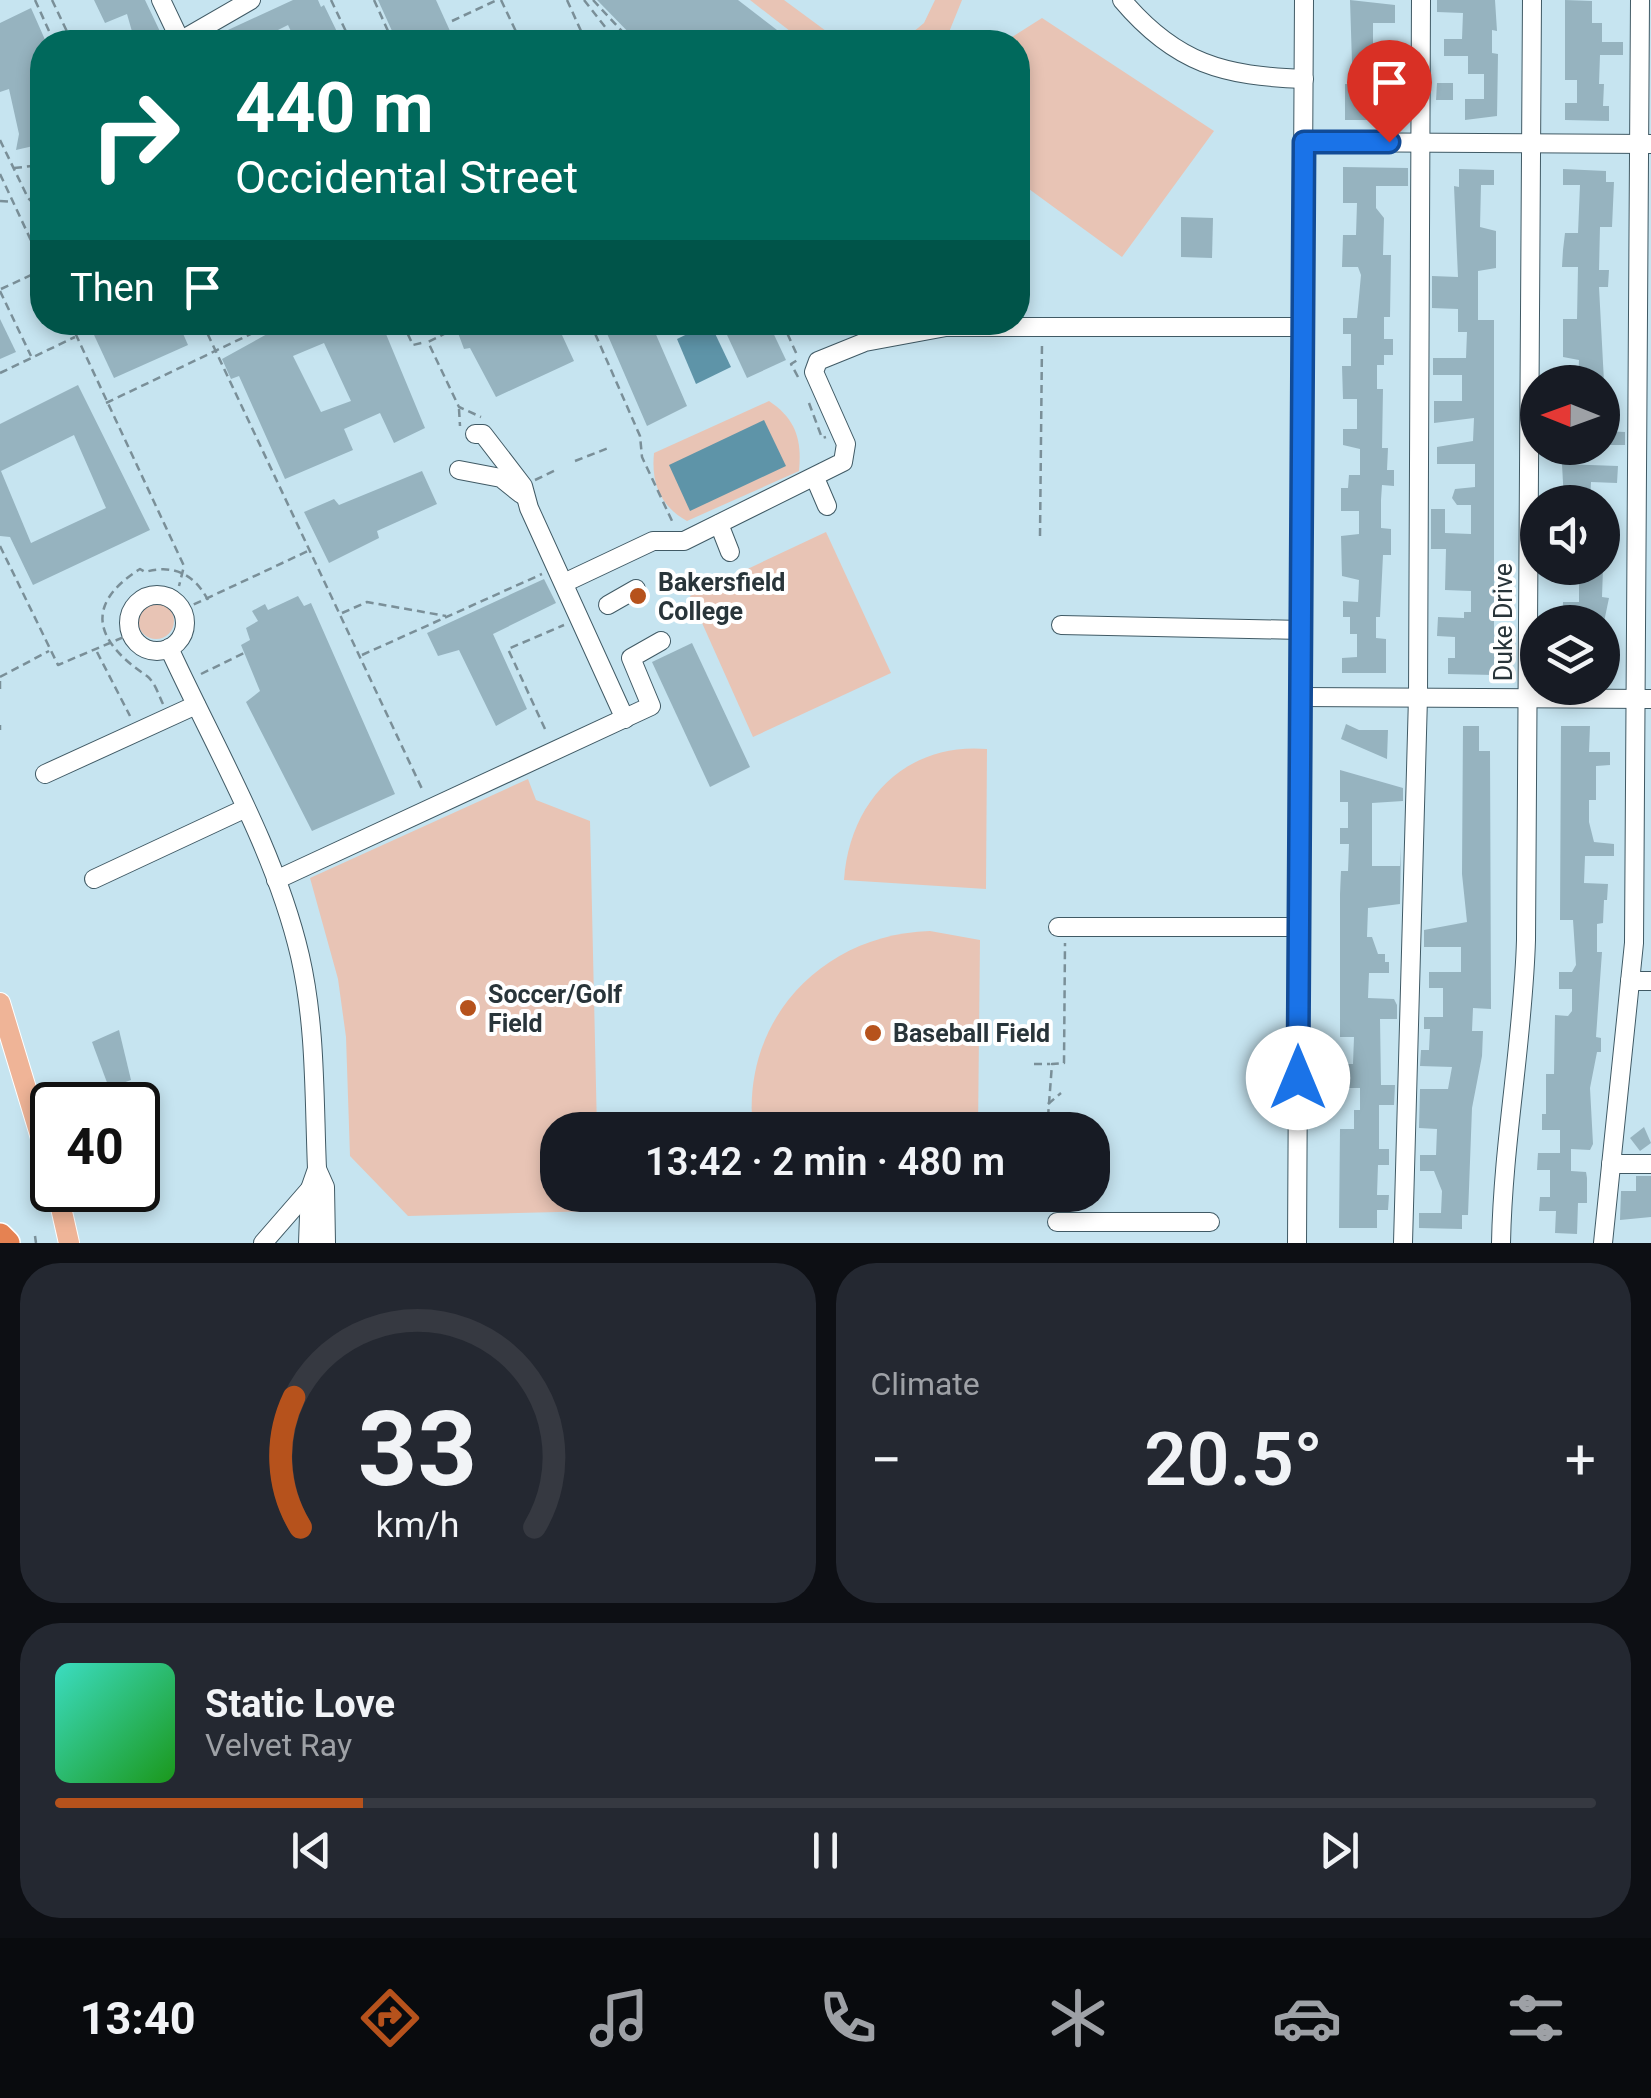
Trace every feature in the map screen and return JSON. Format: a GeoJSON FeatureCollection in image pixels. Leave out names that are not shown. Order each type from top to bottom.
{"type":"FeatureCollection","features":[{"type":"Feature","properties":{"kind":"highway"},"geometry":{"type":"LineString","coordinates":[[0,1236],[7,1243]]}},
{"type":"Feature","properties":{"kind":"main road"},"geometry":{"type":"LineString","coordinates":[[0,1003],[30,1102]]}},
{"type":"Feature","properties":{"kind":"main road"},"geometry":{"type":"LineString","coordinates":[[62,1212],[69,1243]]}},
{"type":"Feature","properties":{"kind":"street"},"geometry":{"type":"LineString","coordinates":[[161,0],[175,30]]}},
{"type":"Feature","properties":{"kind":"street"},"geometry":{"type":"LineString","coordinates":[[201,30],[251,0]]}},
{"type":"Feature","properties":{"kind":"street"},"geometry":{"type":"LineString","coordinates":[[1122,0],[1152,33],[1199,63],[1245,76],[1304,79]]}},
{"type":"Feature","properties":{"kind":"street"},"geometry":{"type":"LineString","coordinates":[[1298,1243],[1304,0]]}},
{"type":"Feature","properties":{"kind":"street"},"geometry":{"type":"LineString","coordinates":[[1402,1243],[1418,696],[1422,0]]}},
{"type":"Feature","properties":{"kind":"street","name":"Duke Drive"},"geometry":{"type":"LineString","coordinates":[[1528,605],[1532,0]]}},
{"type":"Feature","properties":{"kind":"street"},"geometry":{"type":"LineString","coordinates":[[1602,1243],[1630,981],[1642,796],[1645,54],[1640,0]]}},
{"type":"Feature","properties":{"kind":"street"},"geometry":{"type":"LineString","coordinates":[[1304,142],[1645,144]]}},
{"type":"Feature","properties":{"kind":"street"},"geometry":{"type":"LineString","coordinates":[[1030,327],[1302,327]]}},
{"type":"Feature","properties":{"kind":"street"},"geometry":{"type":"LineString","coordinates":[[564,584],[654,541],[684,541],[842,462],[846,455],[814,372],[818,362],[865,342],[903,335]]}},
{"type":"Feature","properties":{"kind":"street"},"geometry":{"type":"LineString","coordinates":[[467,431],[483,434],[528,490],[564,584],[625,719]]}},
{"type":"Feature","properties":{"kind":"street"},"geometry":{"type":"LineString","coordinates":[[459,470],[501,478],[528,490]]}},
{"type":"Feature","properties":{"kind":"street"},"geometry":{"type":"LineString","coordinates":[[815,478],[827,506]]}},
{"type":"Feature","properties":{"kind":"street"},"geometry":{"type":"LineString","coordinates":[[718,524],[730,552]]}},
{"type":"Feature","properties":{"kind":"street"},"geometry":{"type":"LineString","coordinates":[[608,605],[636,589]]}},
{"type":"Feature","properties":{"kind":"street"},"geometry":{"type":"LineString","coordinates":[[162,594],[182,610],[185,628],[169,648],[144,648],[130,634],[132,610],[144,598],[162,594]]}},
{"type":"Feature","properties":{"kind":"street"},"geometry":{"type":"LineString","coordinates":[[1061,625],[1300,630]]}},
{"type":"Feature","properties":{"kind":"street"},"geometry":{"type":"LineString","coordinates":[[276,880],[625,719],[652,702],[631,658],[661,642]]}},
{"type":"Feature","properties":{"kind":"street"},"geometry":{"type":"LineString","coordinates":[[169,648],[276,880],[300,955],[312,1030],[317,1168],[325,1187],[326,1243]]}},
{"type":"Feature","properties":{"kind":"street"},"geometry":{"type":"LineString","coordinates":[[1300,697],[1520,698]]}},
{"type":"Feature","properties":{"kind":"street"},"geometry":{"type":"LineString","coordinates":[[46,774],[196,705]]}},
{"type":"Feature","properties":{"kind":"street","name":"Duke Drive"},"geometry":{"type":"LineString","coordinates":[[1502,1243],[1505,1142],[1525,976],[1527,705]]}},
{"type":"Feature","properties":{"kind":"street"},"geometry":{"type":"LineString","coordinates":[[94,879],[244,809]]}},
{"type":"Feature","properties":{"kind":"street"},"geometry":{"type":"LineString","coordinates":[[1062,927],[1299,927]]}},
{"type":"Feature","properties":{"kind":"street"},"geometry":{"type":"LineString","coordinates":[[1630,981],[1651,981]]}},
{"type":"Feature","properties":{"kind":"street"},"geometry":{"type":"LineString","coordinates":[[1611,1164],[1651,1164]]}},
{"type":"Feature","properties":{"kind":"street"},"geometry":{"type":"LineString","coordinates":[[308,1243],[310,1188],[317,1168]]}},
{"type":"Feature","properties":{"kind":"street"},"geometry":{"type":"LineString","coordinates":[[263,1243],[310,1188]]}},
{"type":"Feature","properties":{"kind":"street"},"geometry":{"type":"LineString","coordinates":[[1058,1222],[1210,1222]]}},
{"type":"Feature","properties":{"kind":"path"},"geometry":{"type":"LineString","coordinates":[[34,0],[48,30]]}},
{"type":"Feature","properties":{"kind":"path"},"geometry":{"type":"LineString","coordinates":[[52,0],[66,30]]}},
{"type":"Feature","properties":{"kind":"path"},"geometry":{"type":"LineString","coordinates":[[344,0],[332,2],[345,30]]}},
{"type":"Feature","properties":{"kind":"path"},"geometry":{"type":"LineString","coordinates":[[374,0],[388,30]]}},
{"type":"Feature","properties":{"kind":"path"},"geometry":{"type":"LineString","coordinates":[[452,21],[499,0],[515,30]]}},
{"type":"Feature","properties":{"kind":"path"},"geometry":{"type":"LineString","coordinates":[[567,0],[581,30]]}},
{"type":"Feature","properties":{"kind":"path"},"geometry":{"type":"LineString","coordinates":[[584,0],[607,30]]}},
{"type":"Feature","properties":{"kind":"path"},"geometry":{"type":"LineString","coordinates":[[592,0],[621,30]]}},
{"type":"Feature","properties":{"kind":"path"},"geometry":{"type":"LineString","coordinates":[[0,140],[30,200]]}},
{"type":"Feature","properties":{"kind":"path"},"geometry":{"type":"LineString","coordinates":[[13,168],[30,166]]}},
{"type":"Feature","properties":{"kind":"path"},"geometry":{"type":"LineString","coordinates":[[0,174],[30,236]]}},
{"type":"Feature","properties":{"kind":"path"},"geometry":{"type":"LineString","coordinates":[[0,201],[13,202]]}},
{"type":"Feature","properties":{"kind":"path"},"geometry":{"type":"LineString","coordinates":[[30,276],[0,290],[31,358]]}},
{"type":"Feature","properties":{"kind":"path"},"geometry":{"type":"LineString","coordinates":[[208,335],[430,807]]}},
{"type":"Feature","properties":{"kind":"path"},"geometry":{"type":"LineString","coordinates":[[106,403],[250,335]]}},
{"type":"Feature","properties":{"kind":"path"},"geometry":{"type":"LineString","coordinates":[[408,335],[412,345],[428,342]]}},
{"type":"Feature","properties":{"kind":"path"},"geometry":{"type":"LineString","coordinates":[[596,335],[640,436],[642,456],[665,511],[675,525],[682,526]]}},
{"type":"Feature","properties":{"kind":"path"},"geometry":{"type":"LineString","coordinates":[[0,373],[76,337],[185,574],[208,600]]}},
{"type":"Feature","properties":{"kind":"path"},"geometry":{"type":"LineString","coordinates":[[1040,536],[1042,341]]}},
{"type":"Feature","properties":{"kind":"path"},"geometry":{"type":"LineString","coordinates":[[800,359],[791,364],[802,385]]}},
{"type":"Feature","properties":{"kind":"path"},"geometry":{"type":"LineString","coordinates":[[812,402],[808,404],[822,438],[828,437],[833,446]]}},
{"type":"Feature","properties":{"kind":"path"},"geometry":{"type":"LineString","coordinates":[[459,408],[467,431]]}},
{"type":"Feature","properties":{"kind":"path"},"geometry":{"type":"LineString","coordinates":[[575,461],[612,446]]}},
{"type":"Feature","properties":{"kind":"path"},"geometry":{"type":"LineString","coordinates":[[528,490],[558,469]]}},
{"type":"Feature","properties":{"kind":"path"},"geometry":{"type":"LineString","coordinates":[[0,546],[58,665],[130,634]]}},
{"type":"Feature","properties":{"kind":"path"},"geometry":{"type":"LineString","coordinates":[[182,610],[309,551]]}},
{"type":"Feature","properties":{"kind":"path"},"geometry":{"type":"LineString","coordinates":[[174,699],[164,704],[148,676],[125,664],[108,643],[104,616],[109,598],[122,580],[140,569],[146,572],[162,568],[185,574]]}},
{"type":"Feature","properties":{"kind":"path"},"geometry":{"type":"LineString","coordinates":[[361,656],[547,572]]}},
{"type":"Feature","properties":{"kind":"path"},"geometry":{"type":"LineString","coordinates":[[179,586],[185,574]]}},
{"type":"Feature","properties":{"kind":"path"},"geometry":{"type":"LineString","coordinates":[[340,613],[368,602],[448,616]]}},
{"type":"Feature","properties":{"kind":"path"},"geometry":{"type":"LineString","coordinates":[[545,730],[508,649],[570,622]]}},
{"type":"Feature","properties":{"kind":"path"},"geometry":{"type":"LineString","coordinates":[[0,693],[0,679],[50,650]]}},
{"type":"Feature","properties":{"kind":"path"},"geometry":{"type":"LineString","coordinates":[[96,650],[132,720]]}},
{"type":"Feature","properties":{"kind":"path"},"geometry":{"type":"LineString","coordinates":[[200,674],[244,653]]}},
{"type":"Feature","properties":{"kind":"path"},"geometry":{"type":"LineString","coordinates":[[1034,1064],[1064,1063],[1062,927]]}},
{"type":"Feature","properties":{"kind":"path"},"geometry":{"type":"LineString","coordinates":[[1047,1112],[1052,1064]]}},
{"type":"Feature","properties":{"kind":"path"},"geometry":{"type":"LineString","coordinates":[[1047,1104],[1061,1093]]}},
{"type":"Feature","properties":{"kind":"path"},"geometry":{"type":"LineString","coordinates":[[35,1236],[36,1243]]}},
{"type":"Feature","properties":{"kind":"shaded area"},"geometry":{"type":"Polygon","coordinates":[[[750,0],[784,0],[825,30],[789,30],[750,0]]]}},
{"type":"Feature","properties":{"kind":"shaded area"},"geometry":{"type":"Polygon","coordinates":[[[935,0],[962,0],[950,30],[916,30],[924,23],[935,0]]]}},
{"type":"Feature","properties":{"kind":"shaded area"},"geometry":{"type":"Polygon","coordinates":[[[1042,18],[1214,131],[1122,257],[1030,190],[1030,30],[1023,30],[1042,18]]]}},
{"type":"Feature","properties":{"kind":"shaded area"},"geometry":{"type":"Polygon","coordinates":[[[769,401],[786,415],[795,431],[799,471],[687,521],[678,515],[659,493],[654,453],[769,401]]]}},
{"type":"Feature","properties":{"kind":"shaded area"},"geometry":{"type":"Polygon","coordinates":[[[826,532],[891,673],[753,737],[690,596],[826,532]]]}},
{"type":"Feature","properties":{"kind":"shaded area"},"geometry":{"type":"Polygon","coordinates":[[[156,603],[169,608],[174,621],[169,634],[156,639],[143,634],[138,621],[143,608],[156,603]]]}},
{"type":"Feature","properties":{"kind":"shaded area"},"geometry":{"type":"Polygon","coordinates":[[[958,749],[987,749],[986,889],[844,880],[857,826],[870,802],[887,783],[907,767],[931,756],[958,749]]]}},
{"type":"Feature","properties":{"kind":"shaded area","name":"Soccer/Golf Field"},"geometry":{"type":"Polygon","coordinates":[[[528,779],[536,800],[590,821],[597,1112],[540,1112],[540,1212],[560,1212],[408,1216],[350,1156],[346,1037],[338,979],[310,878],[528,779]]]}},
{"type":"Feature","properties":{"kind":"shaded area","name":"Baseball Field"},"geometry":{"type":"Polygon","coordinates":[[[930,931],[980,940],[978,1112],[753,1112],[752,1090],[760,1053],[775,1020],[796,991],[823,967],[855,948],[891,936],[930,931]]]}},
{"type":"Feature","properties":{"kind":"water"},"geometry":{"type":"Polygon","coordinates":[[[685,335],[716,335],[731,367],[696,384],[677,339],[685,335]]]}},
{"type":"Feature","properties":{"kind":"water"},"geometry":{"type":"Polygon","coordinates":[[[764,420],[786,466],[690,511],[669,465],[764,420]]]}},
{"type":"Feature","properties":{"kind":"building"},"geometry":{"type":"Polygon","coordinates":[[[94,0],[145,0],[159,30],[132,30],[127,14],[105,23],[94,0]]]}},
{"type":"Feature","properties":{"kind":"building"},"geometry":{"type":"Polygon","coordinates":[[[293,0],[318,0],[336,30],[290,30],[288,25],[278,30],[228,30],[293,0]]]}},
{"type":"Feature","properties":{"kind":"building"},"geometry":{"type":"Polygon","coordinates":[[[378,0],[436,0],[450,30],[392,30],[378,0]]]}},
{"type":"Feature","properties":{"kind":"building"},"geometry":{"type":"Polygon","coordinates":[[[597,0],[738,0],[777,30],[626,30],[597,0]]]}},
{"type":"Feature","properties":{"kind":"building"},"geometry":{"type":"Polygon","coordinates":[[[1350,0],[1395,5],[1395,23],[1373,23],[1373,45],[1398,46],[1398,63],[1376,62],[1376,84],[1403,85],[1402,101],[1377,101],[1377,120],[1345,120],[1345,84],[1350,84],[1352,63],[1350,0]]]}},
{"type":"Feature","properties":{"kind":"building"},"geometry":{"type":"Polygon","coordinates":[[[1437,0],[1495,0],[1497,31],[1492,30],[1492,53],[1498,54],[1497,116],[1465,120],[1465,99],[1484,99],[1484,74],[1468,74],[1468,56],[1444,56],[1444,39],[1462,39],[1463,13],[1437,12],[1437,0]]]}},
{"type":"Feature","properties":{"kind":"building"},"geometry":{"type":"Polygon","coordinates":[[[1565,0],[1592,1],[1592,23],[1602,23],[1602,42],[1623,42],[1623,55],[1600,55],[1599,84],[1604,84],[1603,106],[1609,106],[1609,121],[1565,120],[1565,103],[1577,103],[1577,80],[1565,80],[1565,0]]]}},
{"type":"Feature","properties":{"kind":"building"},"geometry":{"type":"Polygon","coordinates":[[[31,8],[41,30],[30,30],[30,147],[16,150],[19,134],[9,89],[0,92],[0,23],[31,8]]]}},
{"type":"Feature","properties":{"kind":"building"},"geometry":{"type":"Polygon","coordinates":[[[1437,83],[1453,83],[1453,100],[1436,100],[1437,83]]]}},
{"type":"Feature","properties":{"kind":"building"},"geometry":{"type":"Polygon","coordinates":[[[1343,167],[1408,168],[1408,186],[1376,186],[1376,208],[1384,218],[1383,255],[1391,255],[1390,317],[1384,317],[1384,339],[1393,339],[1393,355],[1384,355],[1384,365],[1377,365],[1377,389],[1383,389],[1382,448],[1388,448],[1387,470],[1394,470],[1394,486],[1382,485],[1381,528],[1391,529],[1391,555],[1383,555],[1380,617],[1376,617],[1376,638],[1386,639],[1386,673],[1342,673],[1342,658],[1357,657],[1357,634],[1350,634],[1350,617],[1343,617],[1343,601],[1358,602],[1359,580],[1342,576],[1341,536],[1359,534],[1359,511],[1341,511],[1341,488],[1348,488],[1349,475],[1360,475],[1360,449],[1343,445],[1343,429],[1357,429],[1357,399],[1343,399],[1342,366],[1351,366],[1351,334],[1343,334],[1343,318],[1357,318],[1361,275],[1358,267],[1342,267],[1343,235],[1356,235],[1357,203],[1343,203],[1343,167]]]}},
{"type":"Feature","properties":{"kind":"building"},"geometry":{"type":"Polygon","coordinates":[[[1459,169],[1494,170],[1494,185],[1481,185],[1480,227],[1496,231],[1496,268],[1478,271],[1478,320],[1494,320],[1494,675],[1448,674],[1448,658],[1455,658],[1455,637],[1437,636],[1438,617],[1464,618],[1464,612],[1471,612],[1471,591],[1445,590],[1446,549],[1431,549],[1431,509],[1445,509],[1445,533],[1471,534],[1471,505],[1457,505],[1452,498],[1455,489],[1475,487],[1475,464],[1437,464],[1437,447],[1473,441],[1474,418],[1434,423],[1434,401],[1462,401],[1462,375],[1433,375],[1433,358],[1466,358],[1467,332],[1458,332],[1458,309],[1432,308],[1432,276],[1458,277],[1454,186],[1459,187],[1459,169]]]}},
{"type":"Feature","properties":{"kind":"building"},"geometry":{"type":"Polygon","coordinates":[[[1563,169],[1606,171],[1606,182],[1614,182],[1612,227],[1600,227],[1599,270],[1609,270],[1608,287],[1599,287],[1603,365],[1579,365],[1579,360],[1563,357],[1563,319],[1577,319],[1578,267],[1562,267],[1563,250],[1565,233],[1578,233],[1580,185],[1563,185],[1563,169]]]}},
{"type":"Feature","properties":{"kind":"building"},"geometry":{"type":"Polygon","coordinates":[[[1181,217],[1213,218],[1212,258],[1181,257],[1181,217]]]}},
{"type":"Feature","properties":{"kind":"building"},"geometry":{"type":"Polygon","coordinates":[[[0,319],[16,352],[0,359],[0,319]]]}},
{"type":"Feature","properties":{"kind":"building"},"geometry":{"type":"Polygon","coordinates":[[[94,335],[184,335],[188,345],[114,378],[94,335]]]}},
{"type":"Feature","properties":{"kind":"building"},"geometry":{"type":"Polygon","coordinates":[[[265,335],[386,335],[425,428],[394,443],[380,413],[344,429],[353,450],[285,479],[239,376],[231,379],[222,359],[265,335]],[[324,343],[293,356],[321,412],[351,401],[324,343]]]}},
{"type":"Feature","properties":{"kind":"building"},"geometry":{"type":"Polygon","coordinates":[[[459,335],[562,335],[574,361],[496,397],[470,348],[464,349],[459,335]]]}},
{"type":"Feature","properties":{"kind":"building"},"geometry":{"type":"Polygon","coordinates":[[[608,335],[656,335],[687,406],[647,426],[608,335]]]}},
{"type":"Feature","properties":{"kind":"building"},"geometry":{"type":"Polygon","coordinates":[[[727,335],[774,335],[786,360],[747,378],[727,335]]]}},
{"type":"Feature","properties":{"kind":"building"},"geometry":{"type":"Polygon","coordinates":[[[78,385],[150,530],[33,585],[10,537],[0,536],[0,424],[78,385]],[[74,435],[1,471],[31,543],[106,508],[74,435]]]}},
{"type":"Feature","properties":{"kind":"building"},"geometry":{"type":"Polygon","coordinates":[[[1620,432],[1625,432],[1625,445],[1620,445],[1620,432]]]}},
{"type":"Feature","properties":{"kind":"building"},"geometry":{"type":"Polygon","coordinates":[[[1562,465],[1618,466],[1617,483],[1563,485],[1562,465]]]}},
{"type":"Feature","properties":{"kind":"building"},"geometry":{"type":"Polygon","coordinates":[[[422,471],[437,504],[377,531],[379,538],[329,563],[304,512],[334,499],[339,505],[422,471]]]}},
{"type":"Feature","properties":{"kind":"building"},"geometry":{"type":"Polygon","coordinates":[[[544,579],[556,603],[493,634],[527,709],[496,726],[459,650],[438,656],[427,633],[544,579]]]}},
{"type":"Feature","properties":{"kind":"building"},"geometry":{"type":"Polygon","coordinates":[[[1579,585],[1602,585],[1602,597],[1609,598],[1608,605],[1563,605],[1579,602],[1579,585]]]}},
{"type":"Feature","properties":{"kind":"building"},"geometry":{"type":"Polygon","coordinates":[[[298,596],[304,606],[311,603],[395,794],[312,831],[246,702],[260,691],[241,645],[250,640],[246,628],[258,621],[252,611],[265,604],[268,610],[298,596]]]}},
{"type":"Feature","properties":{"kind":"building"},"geometry":{"type":"Polygon","coordinates":[[[692,643],[750,767],[710,787],[652,662],[692,643]]]}},
{"type":"Feature","properties":{"kind":"building"},"geometry":{"type":"Polygon","coordinates":[[[1346,724],[1359,730],[1388,730],[1387,759],[1341,739],[1346,724]]]}},
{"type":"Feature","properties":{"kind":"building"},"geometry":{"type":"Polygon","coordinates":[[[1463,726],[1479,726],[1479,751],[1490,751],[1491,1009],[1473,1008],[1472,1031],[1483,1031],[1472,1108],[1468,1215],[1462,1215],[1462,1229],[1419,1228],[1419,1213],[1441,1213],[1442,1191],[1434,1171],[1420,1171],[1420,1155],[1436,1155],[1437,1129],[1419,1128],[1420,1089],[1448,1089],[1452,1067],[1420,1066],[1421,1050],[1429,1050],[1430,1029],[1424,1029],[1424,1017],[1443,1017],[1443,988],[1429,988],[1429,972],[1461,972],[1461,947],[1424,947],[1424,930],[1467,922],[1462,874],[1463,726]]]}},
{"type":"Feature","properties":{"kind":"building"},"geometry":{"type":"Polygon","coordinates":[[[1561,726],[1590,726],[1589,752],[1610,752],[1610,765],[1596,766],[1596,800],[1589,800],[1589,822],[1594,842],[1614,844],[1614,856],[1585,856],[1584,883],[1608,884],[1603,923],[1597,924],[1597,952],[1602,952],[1596,1037],[1601,1038],[1601,1052],[1597,1052],[1590,1088],[1593,1144],[1590,1150],[1571,1149],[1571,1171],[1586,1172],[1587,1178],[1587,1203],[1578,1203],[1577,1234],[1555,1233],[1556,1211],[1539,1211],[1540,1197],[1550,1197],[1550,1170],[1537,1170],[1538,1153],[1560,1153],[1560,1130],[1542,1130],[1542,1114],[1546,1114],[1546,1074],[1554,1074],[1555,1015],[1568,1016],[1572,1011],[1572,989],[1559,989],[1559,972],[1572,972],[1576,965],[1573,920],[1560,920],[1561,726]]]}},
{"type":"Feature","properties":{"kind":"building"},"geometry":{"type":"Polygon","coordinates":[[[1340,770],[1403,788],[1403,801],[1372,803],[1372,866],[1400,866],[1401,847],[1400,904],[1368,908],[1367,937],[1372,937],[1378,954],[1385,954],[1389,973],[1369,973],[1368,998],[1394,999],[1397,1005],[1397,1019],[1380,1019],[1381,1085],[1395,1085],[1394,1105],[1379,1105],[1379,1149],[1389,1149],[1389,1165],[1378,1165],[1377,1195],[1389,1195],[1388,1210],[1377,1210],[1377,1228],[1339,1228],[1340,1129],[1354,1129],[1354,1110],[1360,1110],[1360,1088],[1339,1088],[1339,1064],[1353,1064],[1354,1037],[1340,1037],[1341,871],[1348,871],[1349,844],[1340,844],[1340,828],[1348,828],[1348,802],[1340,802],[1340,770]]]}},
{"type":"Feature","properties":{"kind":"building"},"geometry":{"type":"Polygon","coordinates":[[[119,1030],[131,1080],[107,1082],[92,1042],[119,1030]]]}},
{"type":"Feature","properties":{"kind":"building"},"geometry":{"type":"Polygon","coordinates":[[[1644,1127],[1651,1143],[1640,1151],[1630,1138],[1644,1127]]]}},
{"type":"Feature","properties":{"kind":"building"},"geometry":{"type":"Polygon","coordinates":[[[1636,1176],[1651,1176],[1651,1217],[1620,1220],[1621,1191],[1636,1191],[1636,1176]]]}},
{"type":"Feature","properties":{"kind":"place","name":"Bakersfield College"},"geometry":{"type":"Point","coordinates":[638,596]}},
{"type":"Feature","properties":{"kind":"place","name":"Soccer/Golf Field"},"geometry":{"type":"Point","coordinates":[468,1008]}},
{"type":"Feature","properties":{"kind":"place","name":"Baseball Field"},"geometry":{"type":"Point","coordinates":[873,1033]}},
{"type":"Feature","properties":{"kind":"route"},"geometry":{"type":"LineString","coordinates":[[1298,1078],[1304,142],[1389,142]]}}]}
